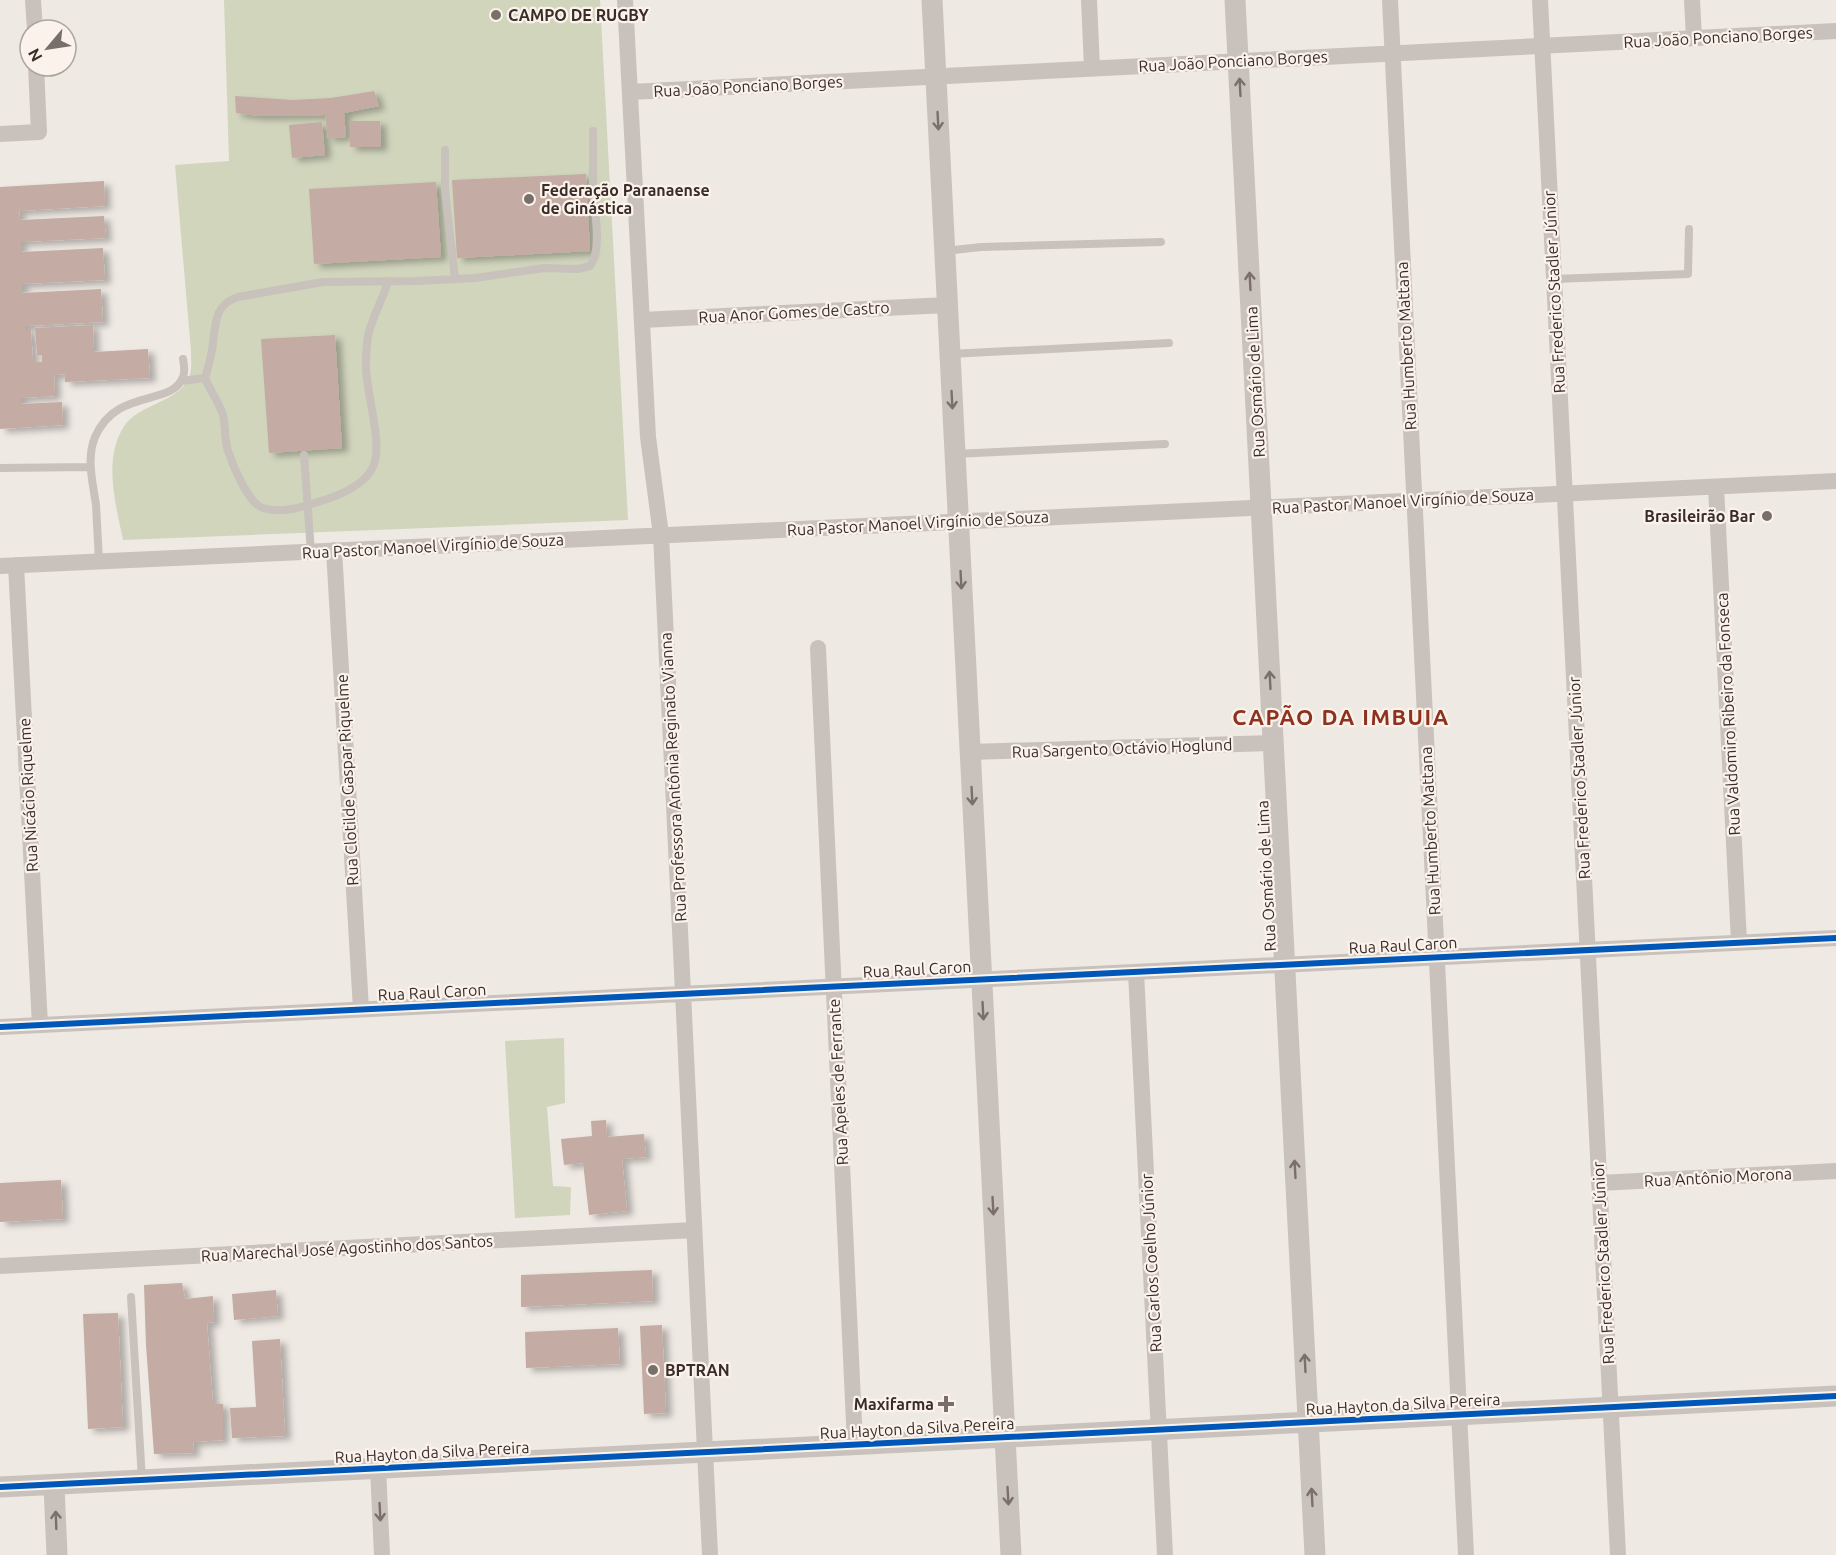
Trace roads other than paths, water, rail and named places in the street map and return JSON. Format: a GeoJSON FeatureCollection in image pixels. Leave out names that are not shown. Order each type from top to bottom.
{"type":"FeatureCollection","features":[{"type":"Feature","properties":{"kind":"street"},"geometry":{"type":"LineString","coordinates":[[33,0],[34,18]]}},
{"type":"Feature","properties":{"kind":"street","name":"Rua Professora Antônia Reginato Vianna"},"geometry":{"type":"LineString","coordinates":[[625,0],[648,437],[661,535],[710,1555]]}},
{"type":"Feature","properties":{"kind":"street"},"geometry":{"type":"LineString","coordinates":[[932,0],[1011,1555]]}},
{"type":"Feature","properties":{"kind":"street"},"geometry":{"type":"LineString","coordinates":[[1089,0],[1092,68]]}},
{"type":"Feature","properties":{"kind":"street","name":"Rua Osmário de Lima"},"geometry":{"type":"LineString","coordinates":[[1235,0],[1315,1555]]}},
{"type":"Feature","properties":{"kind":"street","name":"Rua Humberto Mattana"},"geometry":{"type":"LineString","coordinates":[[1390,0],[1466,1555]]}},
{"type":"Feature","properties":{"kind":"street","name":"Rua Frederico Stadler Júnior"},"geometry":{"type":"LineString","coordinates":[[1540,0],[1618,1555]]}},
{"type":"Feature","properties":{"kind":"street"},"geometry":{"type":"LineString","coordinates":[[1692,0],[1694,38]]}},
{"type":"Feature","properties":{"kind":"street","name":"Rua João Ponciano Borges"},"geometry":{"type":"LineString","coordinates":[[630,92],[1836,31]]}},
{"type":"Feature","properties":{"kind":"street"},"geometry":{"type":"LineString","coordinates":[[0,134],[39,132],[37,78]]}},
{"type":"Feature","properties":{"kind":"street","name":"Rua Anor Gomes de Castro"},"geometry":{"type":"LineString","coordinates":[[642,320],[947,305]]}},
{"type":"Feature","properties":{"kind":"street","name":"Rua Pastor Manoel Virgínio de Souza"},"geometry":{"type":"LineString","coordinates":[[8,566],[1836,481]]}},
{"type":"Feature","properties":{"kind":"street","name":"Rua Valdomiro Ribeiro da Fonseca"},"geometry":{"type":"LineString","coordinates":[[1716,487],[1739,942]]}},
{"type":"Feature","properties":{"kind":"street","name":"Rua Clotilde Gaspar Riquelme"},"geometry":{"type":"LineString","coordinates":[[334,550],[361,1009]]}},
{"type":"Feature","properties":{"kind":"street","name":"Rua Nicácio Riquelme"},"geometry":{"type":"LineString","coordinates":[[8,566],[40,1025]]}},
{"type":"Feature","properties":{"kind":"street","name":"Rua Apeles de Ferrante"},"geometry":{"type":"LineString","coordinates":[[818,648],[855,1444]]}},
{"type":"Feature","properties":{"kind":"street","name":"Rua Sargento Octávio Hoglund"},"geometry":{"type":"LineString","coordinates":[[970,753],[1273,743]]}},
{"type":"Feature","properties":{"kind":"street","name":"Rua Raul Caron"},"geometry":{"type":"LineString","coordinates":[[0,1027],[1836,938]]}},
{"type":"Feature","properties":{"kind":"street","name":"Rua Carlos Coelho Júnior"},"geometry":{"type":"LineString","coordinates":[[1136,972],[1165,1555]]}},
{"type":"Feature","properties":{"kind":"street","name":"Rua Antônio Morona"},"geometry":{"type":"LineString","coordinates":[[1599,1183],[1836,1171]]}},
{"type":"Feature","properties":{"kind":"street","name":"Rua Marechal José Agostinho dos Santos"},"geometry":{"type":"LineString","coordinates":[[0,1266],[694,1230]]}},
{"type":"Feature","properties":{"kind":"street","name":"Rua Hayton da Silva Pereira"},"geometry":{"type":"LineString","coordinates":[[0,1487],[1836,1396]]}},
{"type":"Feature","properties":{"kind":"street"},"geometry":{"type":"LineString","coordinates":[[378,1468],[382,1555]]}},
{"type":"Feature","properties":{"kind":"street"},"geometry":{"type":"LineString","coordinates":[[54,1485],[57,1555]]}},
{"type":"Feature","properties":{"kind":"lane"},"geometry":{"type":"LineString","coordinates":[[388,281],[383,300],[371,324],[366,362],[366,381],[374,422],[376,448],[373,467],[360,482],[335,497],[308,506],[274,510],[260,508],[250,497],[228,451],[222,412],[205,378],[217,313],[230,300],[323,282],[455,279],[544,268],[590,267],[597,247],[593,189],[593,131]]}},
{"type":"Feature","properties":{"kind":"lane"},"geometry":{"type":"LineString","coordinates":[[445,150],[445,190],[455,279]]}},
{"type":"Feature","properties":{"kind":"lane"},"geometry":{"type":"LineString","coordinates":[[1554,279],[1688,274],[1689,229]]}},
{"type":"Feature","properties":{"kind":"lane"},"geometry":{"type":"LineString","coordinates":[[944,251],[981,247],[1161,242]]}},
{"type":"Feature","properties":{"kind":"lane"},"geometry":{"type":"LineString","coordinates":[[950,354],[1168,343]]}},
{"type":"Feature","properties":{"kind":"lane"},"geometry":{"type":"LineString","coordinates":[[99,561],[95,497],[90,467],[95,437],[106,418],[114,411],[132,401],[171,391],[184,375],[183,359]]}},
{"type":"Feature","properties":{"kind":"lane"},"geometry":{"type":"LineString","coordinates":[[181,381],[205,378]]}},
{"type":"Feature","properties":{"kind":"lane"},"geometry":{"type":"LineString","coordinates":[[955,454],[1165,444]]}},
{"type":"Feature","properties":{"kind":"lane"},"geometry":{"type":"LineString","coordinates":[[304,455],[310,552]]}},
{"type":"Feature","properties":{"kind":"lane"},"geometry":{"type":"LineString","coordinates":[[0,468],[90,467]]}},
{"type":"Feature","properties":{"kind":"lane"},"geometry":{"type":"LineString","coordinates":[[131,1297],[142,1480]]}},
{"type":"Feature","properties":{"kind":"place","name":"CAMPO DE RUGBY"},"geometry":{"type":"Point","coordinates":[496,15]}},
{"type":"Feature","properties":{"kind":"place","name":"Federação Paranaense de Ginástica"},"geometry":{"type":"Point","coordinates":[529,199]}},
{"type":"Feature","properties":{"kind":"place","name":"Brasileirão Bar"},"geometry":{"type":"Point","coordinates":[1767,516]}},
{"type":"Feature","properties":{"kind":"place","name":"BPTRAN"},"geometry":{"type":"Point","coordinates":[653,1370]}},
{"type":"Feature","properties":{"kind":"place","name":"Maxifarma"},"geometry":{"type":"Point","coordinates":[946,1404]}},
{"type":"Feature","properties":{"kind":"district","name":"CAPÃO DA IMBUIA"},"geometry":{"type":"Point","coordinates":[1341,717]}}]}
